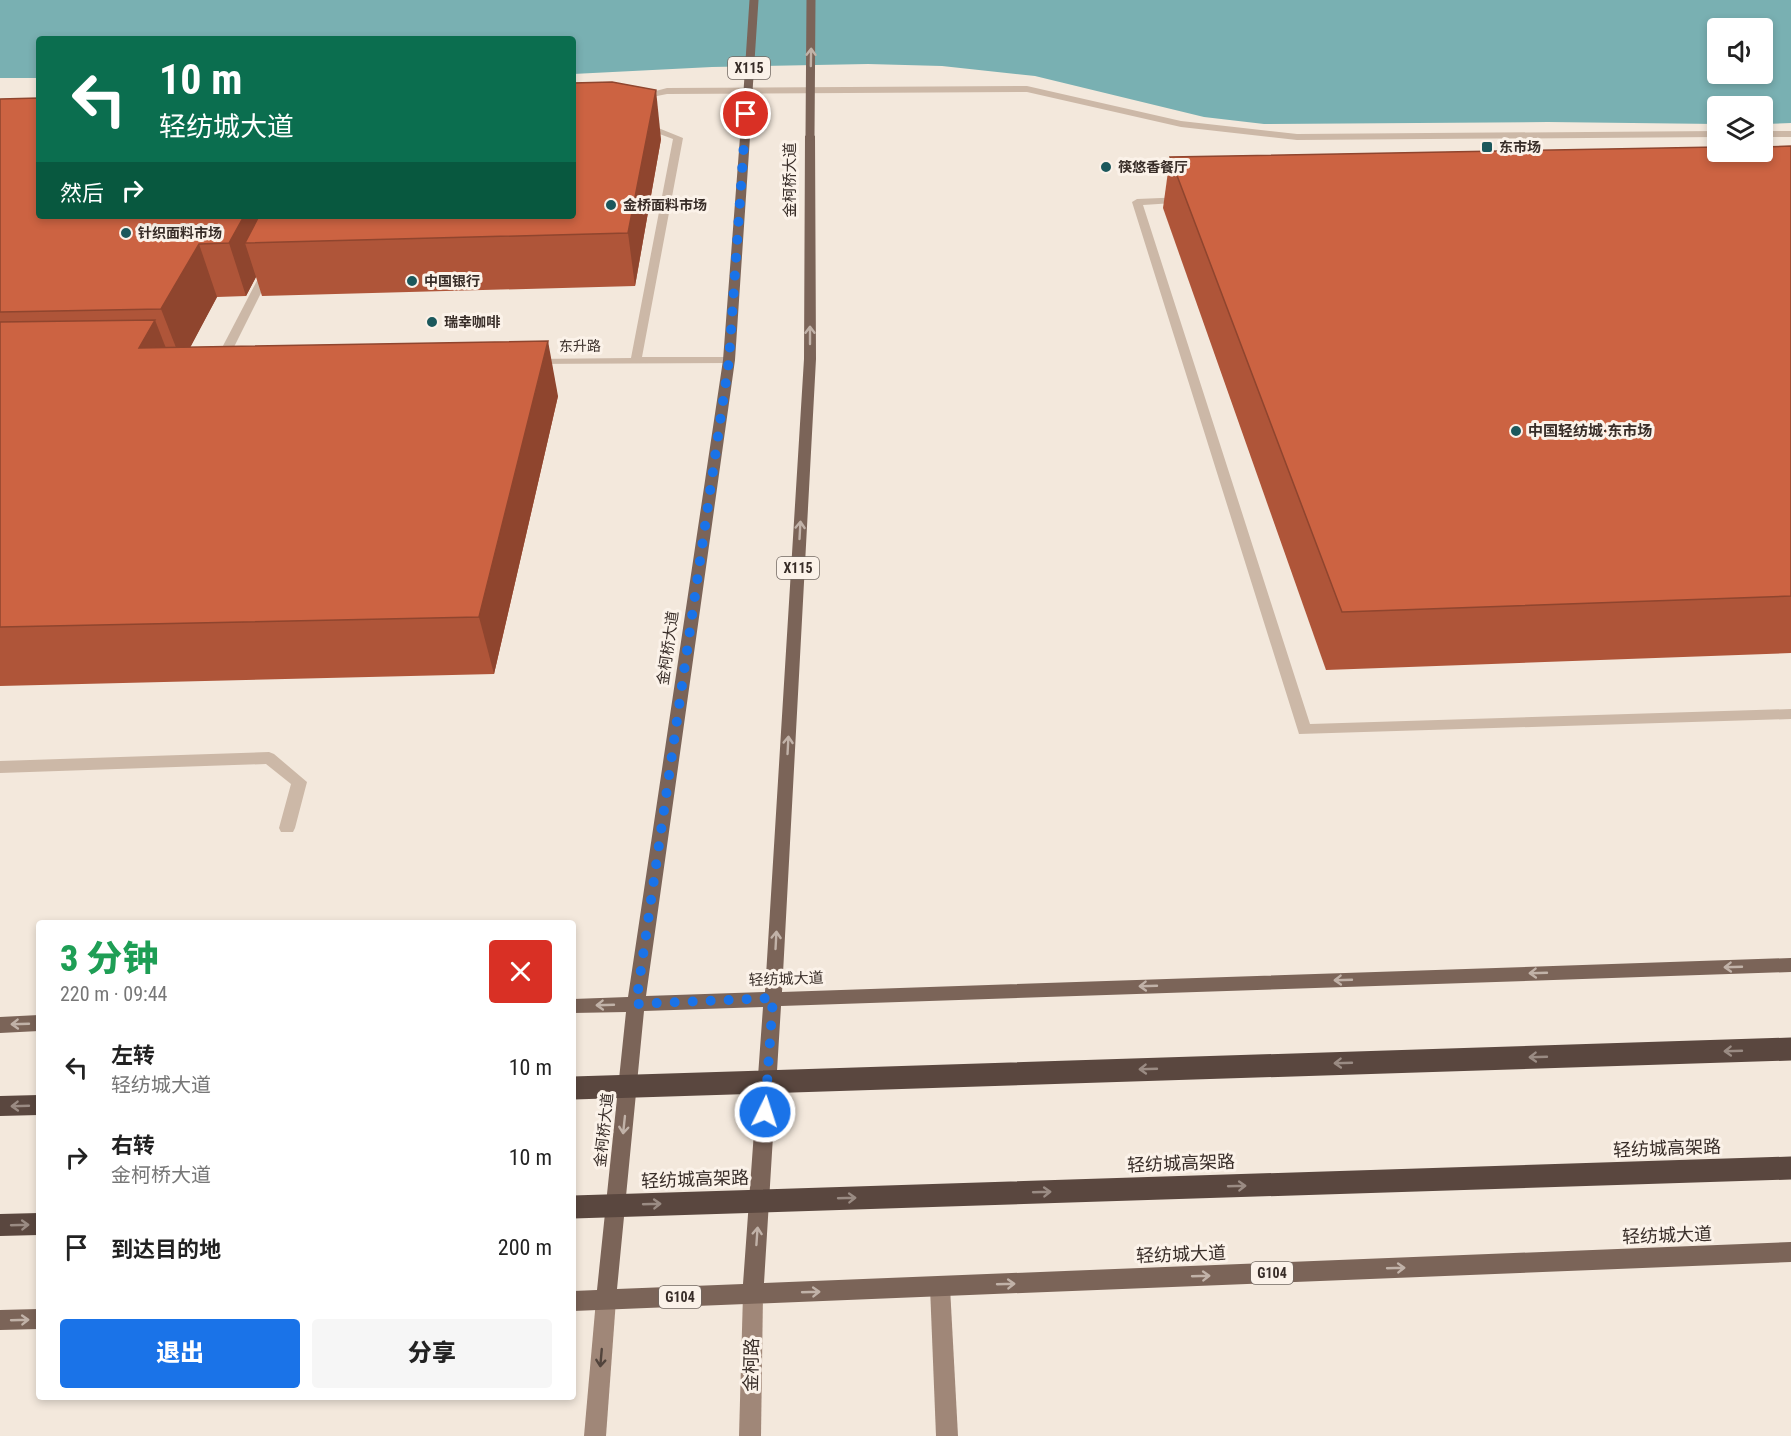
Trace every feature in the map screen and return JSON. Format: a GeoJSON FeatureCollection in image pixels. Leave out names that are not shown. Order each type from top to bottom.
{"type":"FeatureCollection","features":[{"type":"Feature","properties":{"kind":"highway"},"geometry":{"type":"LineString","coordinates":[[576,1088],[1791,1049]]}},
{"type":"Feature","properties":{"kind":"highway"},"geometry":{"type":"LineString","coordinates":[[0,1106],[36,1105]]}},
{"type":"Feature","properties":{"kind":"highway","name":"轻纺城高架路"},"geometry":{"type":"LineString","coordinates":[[576,1207],[1791,1168]]}},
{"type":"Feature","properties":{"kind":"highway"},"geometry":{"type":"LineString","coordinates":[[0,1225],[36,1224]]}},
{"type":"Feature","properties":{"kind":"main road","name":"金柯桥大道"},"geometry":{"type":"LineString","coordinates":[[606,1300],[636,1004],[729,360],[754,0]]}},
{"type":"Feature","properties":{"kind":"main road","name":"金柯桥大道"},"geometry":{"type":"LineString","coordinates":[[753,1294],[773,998],[810,359],[812,0]]}},
{"type":"Feature","properties":{"kind":"main road","name":"轻纺城大道"},"geometry":{"type":"LineString","coordinates":[[576,1006],[1791,965]]}},
{"type":"Feature","properties":{"kind":"main road"},"geometry":{"type":"LineString","coordinates":[[0,1025],[36,1023]]}},
{"type":"Feature","properties":{"kind":"main road","name":"轻纺城大道"},"geometry":{"type":"LineString","coordinates":[[576,1301],[1791,1252]]}},
{"type":"Feature","properties":{"kind":"main road"},"geometry":{"type":"LineString","coordinates":[[940,1287],[947,1436]]}},
{"type":"Feature","properties":{"kind":"main road","name":"金柯路"},"geometry":{"type":"LineString","coordinates":[[750,1436],[753,1294]]}},
{"type":"Feature","properties":{"kind":"main road"},"geometry":{"type":"LineString","coordinates":[[595,1436],[606,1300]]}},
{"type":"Feature","properties":{"kind":"main road"},"geometry":{"type":"LineString","coordinates":[[0,1320],[36,1319]]}},
{"type":"Feature","properties":{"kind":"lane"},"geometry":{"type":"LineString","coordinates":[[625,99],[667,91],[1027,89],[1181,124],[1297,137],[1707,134]]}},
{"type":"Feature","properties":{"kind":"lane"},"geometry":{"type":"LineString","coordinates":[[635,122],[678,138],[636,360]]}},
{"type":"Feature","properties":{"kind":"lane"},"geometry":{"type":"LineString","coordinates":[[1773,134],[1791,134]]}},
{"type":"Feature","properties":{"kind":"lane"},"geometry":{"type":"LineString","coordinates":[[1196,200],[1137,202],[1304,730],[1791,714]]}},
{"type":"Feature","properties":{"kind":"lane"},"geometry":{"type":"LineString","coordinates":[[218,368],[274,256]]}},
{"type":"Feature","properties":{"kind":"lane","name":"东升路"},"geometry":{"type":"LineString","coordinates":[[516,362],[729,360]]}},
{"type":"Feature","properties":{"kind":"lane"},"geometry":{"type":"LineString","coordinates":[[0,766],[269,758],[299,782],[287,828]]}},
{"type":"Feature","properties":{"kind":"water"},"geometry":{"type":"Polygon","coordinates":[[[0,0],[1791,0],[1791,123],[1773,124],[1773,96],[1707,96],[1707,124],[1548,122],[1264,124],[1204,117],[1035,76],[942,66],[868,64],[712,67],[576,74],[576,36],[36,36],[36,78],[0,78],[0,0]]]}},
{"type":"Feature","properties":{"kind":"building"},"geometry":{"type":"Polygon","coordinates":[[[612,82],[656,90],[628,233],[245,243],[257,219],[576,219],[576,83],[612,82]]]}},
{"type":"Feature","properties":{"kind":"building","name":"针织面料市场"},"geometry":{"type":"Polygon","coordinates":[[[36,98],[36,219],[242,219],[229,243],[199,244],[161,309],[0,312],[0,99],[36,98]]]}},
{"type":"Feature","properties":{"kind":"building","name":"中国轻纺城·东市场"},"geometry":{"type":"Polygon","coordinates":[[[1791,146],[1791,596],[1342,612],[1170,157],[1707,147],[1707,162],[1773,162],[1773,147],[1791,146]]]}},
{"type":"Feature","properties":{"kind":"building"},"geometry":{"type":"Polygon","coordinates":[[[155,320],[139,348],[548,341],[479,617],[0,627],[0,322],[155,320]]]}},
{"type":"Feature","properties":{"kind":"place","name":"东市场"},"geometry":{"type":"Point","coordinates":[1487,147]}},
{"type":"Feature","properties":{"kind":"place","name":"筷悠香餐厅"},"geometry":{"type":"Point","coordinates":[1106,167]}},
{"type":"Feature","properties":{"kind":"place","name":"金桥面料市场"},"geometry":{"type":"Point","coordinates":[611,205]}},
{"type":"Feature","properties":{"kind":"place","name":"针织面料市场"},"geometry":{"type":"Point","coordinates":[126,233]}},
{"type":"Feature","properties":{"kind":"place","name":"中国银行"},"geometry":{"type":"Point","coordinates":[412,281]}},
{"type":"Feature","properties":{"kind":"place","name":"瑞幸咖啡"},"geometry":{"type":"Point","coordinates":[432,322]}},
{"type":"Feature","properties":{"kind":"place","name":"中国轻纺城·东市场"},"geometry":{"type":"Point","coordinates":[1516,431]}},
{"type":"Feature","properties":{"kind":"route"},"geometry":{"type":"LineString","coordinates":[[746,114],[729,360],[636,1004],[773,998],[765,1112]]}}]}
